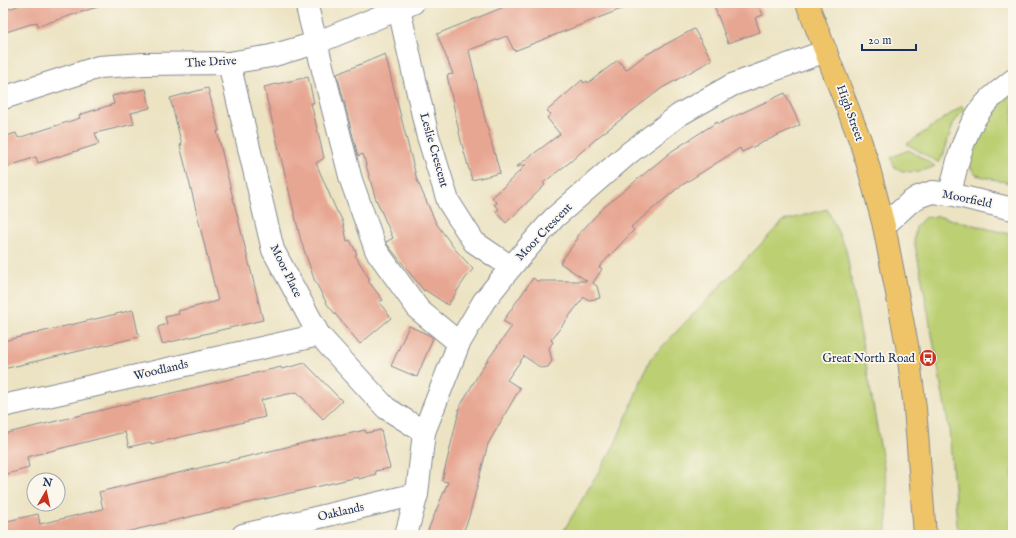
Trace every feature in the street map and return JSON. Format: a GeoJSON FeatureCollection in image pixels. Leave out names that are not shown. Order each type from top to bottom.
{"type":"FeatureCollection","features":[{"type":"Feature","properties":{"kind":"main road","name":"High Street"},"geometry":{"type":"LineString","coordinates":[[807,3],[826,50],[868,165],[884,226]]}},
{"type":"Feature","properties":{"kind":"main road"},"geometry":{"type":"LineString","coordinates":[[884,226],[908,352],[915,408],[925,535]]}},
{"type":"Feature","properties":{"kind":"street"},"geometry":{"type":"LineString","coordinates":[[306,3],[351,180],[376,250],[419,310],[459,343]]}},
{"type":"Feature","properties":{"kind":"street","name":"The Drive"},"geometry":{"type":"LineString","coordinates":[[3,98],[99,67],[144,64],[229,63],[271,56],[316,43],[406,6]]}},
{"type":"Feature","properties":{"kind":"street","name":"Leslie Crescent"},"geometry":{"type":"LineString","coordinates":[[406,6],[427,133],[448,201],[474,242],[511,267]]}},
{"type":"Feature","properties":{"kind":"street","name":"Moor Crescent"},"geometry":{"type":"LineString","coordinates":[[406,535],[417,494],[424,432],[459,343],[484,301],[511,267],[554,218],[629,153],[679,115],[732,86],[826,50]]}},
{"type":"Feature","properties":{"kind":"street","name":"Moor Place"},"geometry":{"type":"LineString","coordinates":[[229,63],[273,250],[319,334],[386,408],[424,432]]}},
{"type":"Feature","properties":{"kind":"street"},"geometry":{"type":"LineString","coordinates":[[950,194],[956,168],[968,132],[976,117],[988,100],[1013,80]]}},
{"type":"Feature","properties":{"kind":"street","name":"Moorfield"},"geometry":{"type":"LineString","coordinates":[[884,226],[909,203],[918,197],[932,192],[950,194],[1013,209]]}},
{"type":"Feature","properties":{"kind":"street","name":"Woodlands"},"geometry":{"type":"LineString","coordinates":[[3,406],[319,334]]}},
{"type":"Feature","properties":{"kind":"street","name":"Oaklands"},"geometry":{"type":"LineString","coordinates":[[243,535],[417,494]]}},
{"type":"Feature","properties":{"kind":"green space"},"geometry":{"type":"Polygon","coordinates":[[[1013,93],[1013,184],[976,175],[968,164],[976,133],[995,108],[1013,93]]]}},
{"type":"Feature","properties":{"kind":"green space"},"geometry":{"type":"Polygon","coordinates":[[[962,106],[964,109],[953,124],[944,153],[939,163],[907,144],[962,106]]]}},
{"type":"Feature","properties":{"kind":"green space"},"geometry":{"type":"Polygon","coordinates":[[[909,150],[935,166],[926,170],[914,172],[898,169],[894,166],[891,157],[909,150]]]}},
{"type":"Feature","properties":{"kind":"green space"},"geometry":{"type":"Polygon","coordinates":[[[827,209],[846,249],[887,485],[887,535],[561,535],[615,444],[650,359],[783,221],[827,209]]]}},
{"type":"Feature","properties":{"kind":"green space"},"geometry":{"type":"Polygon","coordinates":[[[937,216],[1013,235],[1013,535],[958,535],[949,429],[914,240],[916,227],[924,218],[937,216]]]}},
{"type":"Feature","properties":{"kind":"building"},"geometry":{"type":"Polygon","coordinates":[[[26,3],[100,3],[100,6],[38,26],[37,22],[3,33],[3,11],[26,3]]]}},
{"type":"Feature","properties":{"kind":"building"},"geometry":{"type":"Polygon","coordinates":[[[514,3],[634,4],[514,51],[507,36],[469,50],[486,123],[500,173],[472,180],[461,141],[447,75],[453,74],[437,34],[514,3]]]}},
{"type":"Feature","properties":{"kind":"building"},"geometry":{"type":"Polygon","coordinates":[[[713,3],[758,3],[763,15],[755,18],[760,32],[728,43],[713,3]]]}},
{"type":"Feature","properties":{"kind":"building"},"geometry":{"type":"Polygon","coordinates":[[[694,29],[712,60],[662,88],[598,137],[570,162],[543,183],[545,185],[506,223],[496,212],[499,209],[494,205],[497,203],[492,198],[526,165],[516,167],[560,134],[547,118],[551,114],[547,111],[582,80],[584,83],[587,81],[588,83],[618,60],[626,70],[644,56],[694,29]]]}},
{"type":"Feature","properties":{"kind":"building"},"geometry":{"type":"Polygon","coordinates":[[[385,54],[417,180],[436,223],[454,248],[473,269],[448,305],[425,290],[424,291],[386,242],[393,238],[375,197],[363,154],[358,156],[337,74],[385,54]]]}},
{"type":"Feature","properties":{"kind":"building"},"geometry":{"type":"Polygon","coordinates":[[[308,77],[314,103],[311,103],[324,158],[316,163],[337,212],[343,222],[347,241],[350,240],[357,254],[355,255],[370,280],[368,281],[383,300],[379,302],[391,318],[360,344],[327,304],[314,279],[301,241],[264,87],[308,77]]]}},
{"type":"Feature","properties":{"kind":"building"},"geometry":{"type":"Polygon","coordinates":[[[208,88],[219,131],[217,131],[228,178],[263,320],[162,344],[158,327],[167,324],[165,317],[179,314],[178,311],[218,301],[170,98],[208,88]]]}},
{"type":"Feature","properties":{"kind":"building"},"geometry":{"type":"Polygon","coordinates":[[[146,89],[150,108],[131,113],[134,124],[95,133],[99,144],[38,163],[36,157],[3,168],[3,137],[16,133],[18,138],[80,118],[79,115],[114,104],[112,96],[146,89]]]}},
{"type":"Feature","properties":{"kind":"building"},"geometry":{"type":"Polygon","coordinates":[[[785,93],[800,125],[742,152],[740,148],[679,187],[631,227],[634,230],[599,267],[602,269],[593,283],[597,286],[600,298],[589,300],[584,297],[551,340],[553,342],[549,348],[552,361],[548,367],[541,368],[524,356],[507,380],[520,388],[488,444],[469,517],[462,535],[426,535],[448,482],[442,481],[458,410],[482,368],[512,326],[503,321],[533,278],[537,281],[587,281],[560,263],[578,238],[576,237],[603,208],[672,151],[717,122],[718,124],[785,93]]]}},
{"type":"Feature","properties":{"kind":"building"},"geometry":{"type":"Polygon","coordinates":[[[133,310],[139,337],[3,369],[3,341],[133,310]]]}},
{"type":"Feature","properties":{"kind":"building"},"geometry":{"type":"Polygon","coordinates":[[[409,326],[433,338],[417,377],[391,366],[409,326]]]}},
{"type":"Feature","properties":{"kind":"building"},"geometry":{"type":"Polygon","coordinates":[[[305,363],[342,401],[323,419],[297,392],[261,400],[265,417],[151,444],[151,442],[129,447],[125,432],[27,457],[29,468],[3,475],[3,434],[281,367],[282,369],[305,363]]]}},
{"type":"Feature","properties":{"kind":"building"},"geometry":{"type":"Polygon","coordinates":[[[365,430],[366,433],[381,430],[390,468],[375,471],[376,474],[359,479],[358,477],[113,535],[3,535],[3,522],[38,514],[40,524],[103,509],[99,492],[320,439],[365,430]]]}},
{"type":"Feature","properties":{"kind":"place","name":"Great North Road"},"geometry":{"type":"Point","coordinates":[928,358]}}]}
